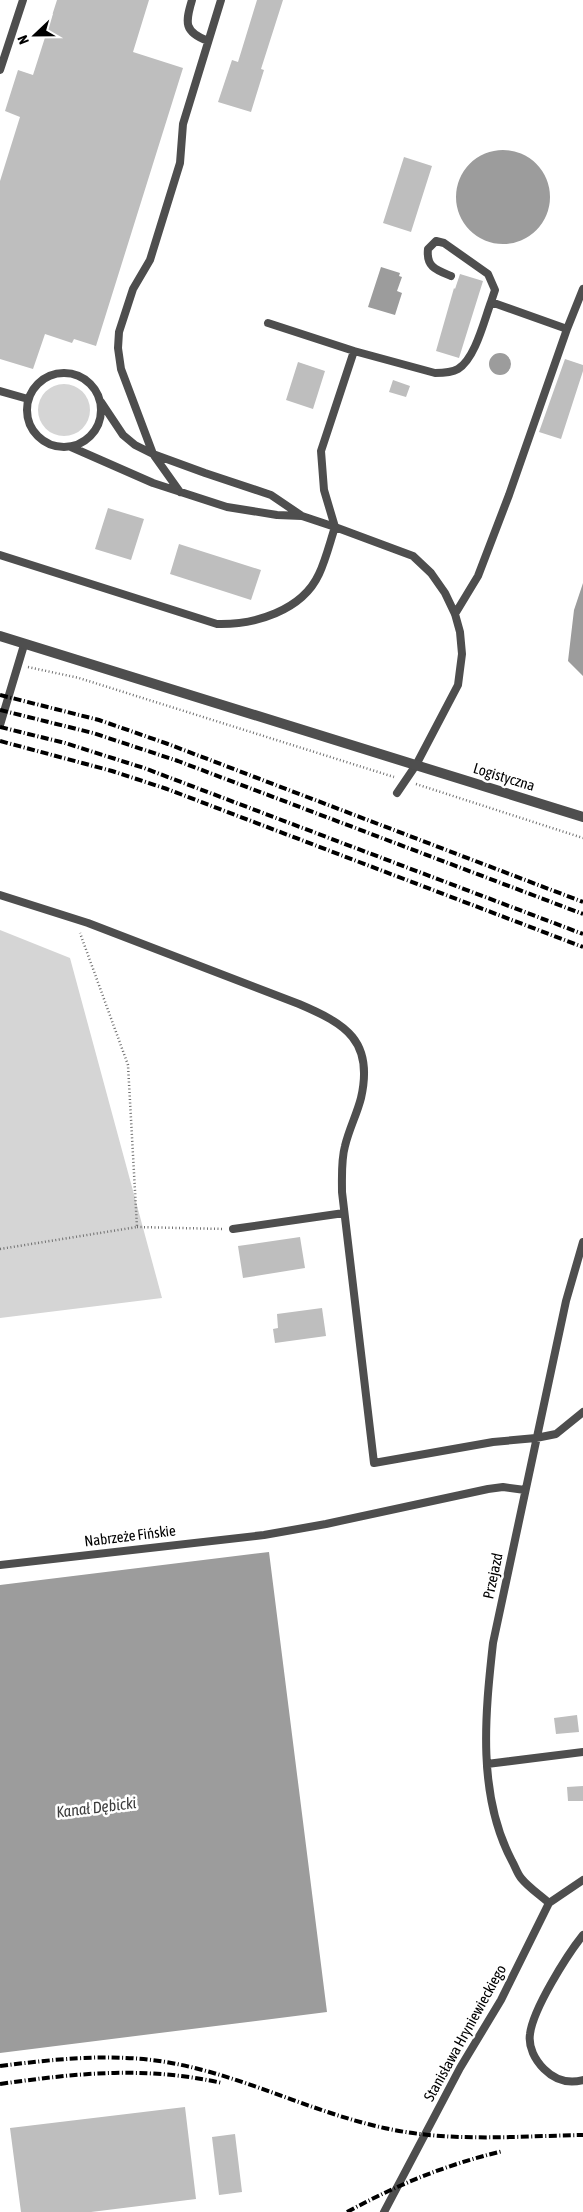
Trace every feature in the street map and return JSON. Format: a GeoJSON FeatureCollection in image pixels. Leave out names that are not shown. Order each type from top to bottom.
{"type":"FeatureCollection","features":[{"type":"Feature","properties":{"kind":"street","name":"Logistyczna"},"geometry":{"type":"LineString","coordinates":[[0,636],[583,817]]}},
{"type":"Feature","properties":{"kind":"lane"},"geometry":{"type":"LineString","coordinates":[[0,70],[23,0]]}},
{"type":"Feature","properties":{"kind":"lane"},"geometry":{"type":"LineString","coordinates":[[192,0],[187,22],[189,28],[194,35],[208,41]]}},
{"type":"Feature","properties":{"kind":"lane"},"geometry":{"type":"LineString","coordinates":[[180,492],[153,454],[121,369],[118,348],[120,332],[133,289],[150,260],[180,163],[183,124],[221,0]]}},
{"type":"Feature","properties":{"kind":"lane"},"geometry":{"type":"LineString","coordinates":[[268,323],[354,351],[435,373],[447,373],[458,369],[468,360],[495,290],[488,274],[444,243],[436,240],[428,249],[427,258],[432,266],[451,276]]}},
{"type":"Feature","properties":{"kind":"lane"},"geometry":{"type":"LineString","coordinates":[[455,614],[478,576],[509,495],[566,329],[583,289]]}},
{"type":"Feature","properties":{"kind":"lane"},"geometry":{"type":"LineString","coordinates":[[491,302],[566,329]]}},
{"type":"Feature","properties":{"kind":"lane"},"geometry":{"type":"LineString","coordinates":[[0,554],[217,624],[255,620],[282,610],[304,593],[318,575],[335,527],[324,490],[321,451],[354,351]]}},
{"type":"Feature","properties":{"kind":"lane"},"geometry":{"type":"LineString","coordinates":[[101,402],[101,414],[95,430],[83,442],[71,447],[60,447],[47,443],[37,435],[30,425],[26,412],[28,399],[34,387],[43,378],[55,373],[68,372],[80,376],[90,382],[123,434],[135,445],[153,454],[271,494],[302,516]]}},
{"type":"Feature","properties":{"kind":"lane"},"geometry":{"type":"LineString","coordinates":[[0,391],[28,399]]}},
{"type":"Feature","properties":{"kind":"lane"},"geometry":{"type":"LineString","coordinates":[[71,447],[154,483],[180,492],[248,511],[302,516],[335,527],[413,556],[431,574],[445,592],[455,614],[460,632],[462,654],[458,685],[416,764],[397,793]]}},
{"type":"Feature","properties":{"kind":"lane"},"geometry":{"type":"LineString","coordinates":[[0,725],[24,645]]}},
{"type":"Feature","properties":{"kind":"lane"},"geometry":{"type":"LineString","coordinates":[[0,895],[76,920],[299,1004],[327,1016],[342,1026],[352,1036],[361,1050],[365,1063],[365,1078],[360,1100],[344,1147],[342,1183],[374,1463],[493,1442],[556,1434],[583,1412]]}},
{"type":"Feature","properties":{"kind":"lane"},"geometry":{"type":"LineString","coordinates":[[232,1229],[344,1213]]}},
{"type":"Feature","properties":{"kind":"lane","name":"Przejazd"},"geometry":{"type":"LineString","coordinates":[[549,1903],[521,1878],[506,1850],[492,1809],[487,1764],[489,1676],[493,1643],[536,1438],[566,1301],[583,1242]]}},
{"type":"Feature","properties":{"kind":"lane","name":"Nabrzeże Fińskie"},"geometry":{"type":"LineString","coordinates":[[0,1565],[264,1535],[326,1524],[488,1488],[503,1487],[525,1490]]}},
{"type":"Feature","properties":{"kind":"lane"},"geometry":{"type":"LineString","coordinates":[[487,1764],[583,1752]]}},
{"type":"Feature","properties":{"kind":"lane","name":"Stanisława Hryniewieckiego"},"geometry":{"type":"LineString","coordinates":[[384,2212],[460,2068],[501,2000],[549,1903],[583,1880]]}},
{"type":"Feature","properties":{"kind":"lane"},"geometry":{"type":"LineString","coordinates":[[583,1935],[567,1956],[547,1992],[532,2024],[530,2041],[535,2057],[546,2071],[554,2077],[571,2082],[583,2080]]}},
{"type":"Feature","properties":{"kind":"path"},"geometry":{"type":"LineString","coordinates":[[19,664],[79,678],[406,780],[583,838]]}},
{"type":"Feature","properties":{"kind":"path"},"geometry":{"type":"LineString","coordinates":[[76,920],[128,1065],[137,1227]]}},
{"type":"Feature","properties":{"kind":"path"},"geometry":{"type":"LineString","coordinates":[[0,1249],[137,1227],[232,1229]]}},
{"type":"Feature","properties":{"kind":"shaded area"},"geometry":{"type":"Polygon","coordinates":[[[64,384],[74,386],[82,392],[88,400],[90,410],[88,420],[82,428],[74,434],[64,436],[54,434],[46,428],[40,420],[38,410],[40,400],[46,392],[54,386],[64,384]]]}},
{"type":"Feature","properties":{"kind":"shaded area"},"geometry":{"type":"Polygon","coordinates":[[[0,930],[70,958],[162,1298],[0,1318],[0,930]]]}},
{"type":"Feature","properties":{"kind":"water"},"geometry":{"type":"Polygon","coordinates":[[[503,150],[521,153],[537,163],[547,179],[550,197],[547,215],[537,231],[521,241],[503,244],[485,241],[469,231],[459,215],[456,197],[459,179],[469,163],[485,153],[503,150]]]}},
{"type":"Feature","properties":{"kind":"water"},"geometry":{"type":"Polygon","coordinates":[[[381,267],[400,273],[399,276],[402,277],[397,291],[402,293],[395,315],[368,307],[381,267]]]}},
{"type":"Feature","properties":{"kind":"water"},"geometry":{"type":"Polygon","coordinates":[[[500,353],[508,356],[511,364],[508,372],[500,375],[492,372],[489,364],[492,356],[500,353]]]}},
{"type":"Feature","properties":{"kind":"water"},"geometry":{"type":"Polygon","coordinates":[[[583,583],[583,676],[568,661],[574,610],[583,583]]]}},
{"type":"Feature","properties":{"kind":"water","name":"Kanał Dębicki"},"geometry":{"type":"Polygon","coordinates":[[[269,1552],[327,2012],[0,2053],[0,1585],[269,1552]]]}},
{"type":"Feature","properties":{"kind":"building"},"geometry":{"type":"Polygon","coordinates":[[[57,0],[149,0],[133,52],[183,68],[96,346],[74,339],[72,343],[45,334],[33,369],[0,359],[0,181],[20,117],[5,111],[18,70],[33,75],[57,0]]]}},
{"type":"Feature","properties":{"kind":"building"},"geometry":{"type":"Polygon","coordinates":[[[257,0],[283,0],[261,69],[264,70],[251,112],[218,102],[232,60],[238,62],[257,0]]]}},
{"type":"Feature","properties":{"kind":"building"},"geometry":{"type":"Polygon","coordinates":[[[404,157],[432,166],[411,232],[383,223],[404,157]]]}},
{"type":"Feature","properties":{"kind":"building"},"geometry":{"type":"Polygon","coordinates":[[[460,274],[483,281],[459,358],[436,351],[454,288],[460,274]]]}},
{"type":"Feature","properties":{"kind":"building"},"geometry":{"type":"Polygon","coordinates":[[[565,359],[583,365],[583,371],[561,439],[539,432],[565,359]]]}},
{"type":"Feature","properties":{"kind":"building"},"geometry":{"type":"Polygon","coordinates":[[[298,362],[325,371],[313,409],[286,400],[298,362]]]}},
{"type":"Feature","properties":{"kind":"building"},"geometry":{"type":"Polygon","coordinates":[[[393,380],[410,386],[406,397],[389,392],[393,380]]]}},
{"type":"Feature","properties":{"kind":"building"},"geometry":{"type":"Polygon","coordinates":[[[108,508],[144,519],[131,560],[95,549],[108,508]]]}},
{"type":"Feature","properties":{"kind":"building"},"geometry":{"type":"Polygon","coordinates":[[[179,544],[261,570],[251,600],[170,574],[179,544]]]}},
{"type":"Feature","properties":{"kind":"building"},"geometry":{"type":"Polygon","coordinates":[[[300,1237],[305,1268],[243,1278],[238,1246],[300,1237]]]}},
{"type":"Feature","properties":{"kind":"building"},"geometry":{"type":"Polygon","coordinates":[[[322,1308],[326,1336],[275,1343],[273,1329],[278,1328],[277,1314],[322,1308]]]}},
{"type":"Feature","properties":{"kind":"building"},"geometry":{"type":"Polygon","coordinates":[[[577,1715],[579,1732],[556,1734],[554,1718],[577,1715]]]}},
{"type":"Feature","properties":{"kind":"building"},"geometry":{"type":"Polygon","coordinates":[[[583,1786],[583,1801],[568,1801],[567,1787],[583,1786]]]}},
{"type":"Feature","properties":{"kind":"building"},"geometry":{"type":"Polygon","coordinates":[[[185,2107],[196,2199],[91,2212],[21,2212],[10,2128],[185,2107]]]}},
{"type":"Feature","properties":{"kind":"building"},"geometry":{"type":"Polygon","coordinates":[[[235,2134],[242,2192],[219,2195],[212,2137],[235,2134]]]}},
{"type":"Feature","properties":{"kind":"railway"},"geometry":{"type":"LineString","coordinates":[[0,695],[99,720],[168,744],[583,902]]}},
{"type":"Feature","properties":{"kind":"railway"},"geometry":{"type":"LineString","coordinates":[[0,710],[93,733],[178,761],[583,914]]}},
{"type":"Feature","properties":{"kind":"railway"},"geometry":{"type":"LineString","coordinates":[[0,727],[65,743],[144,768],[583,934]]}},
{"type":"Feature","properties":{"kind":"railway"},"geometry":{"type":"LineString","coordinates":[[0,741],[112,771],[167,789],[583,947]]}},
{"type":"Feature","properties":{"kind":"railway"},"geometry":{"type":"LineString","coordinates":[[0,2066],[83,2058],[145,2059],[195,2068],[252,2085],[336,2115],[417,2134],[465,2137],[583,2135]]}},
{"type":"Feature","properties":{"kind":"railway"},"geometry":{"type":"LineString","coordinates":[[0,2084],[84,2074],[111,2073],[166,2074],[222,2083]]}},
{"type":"Feature","properties":{"kind":"railway"},"geometry":{"type":"LineString","coordinates":[[347,2212],[423,2176],[461,2162],[503,2151]]}}]}
